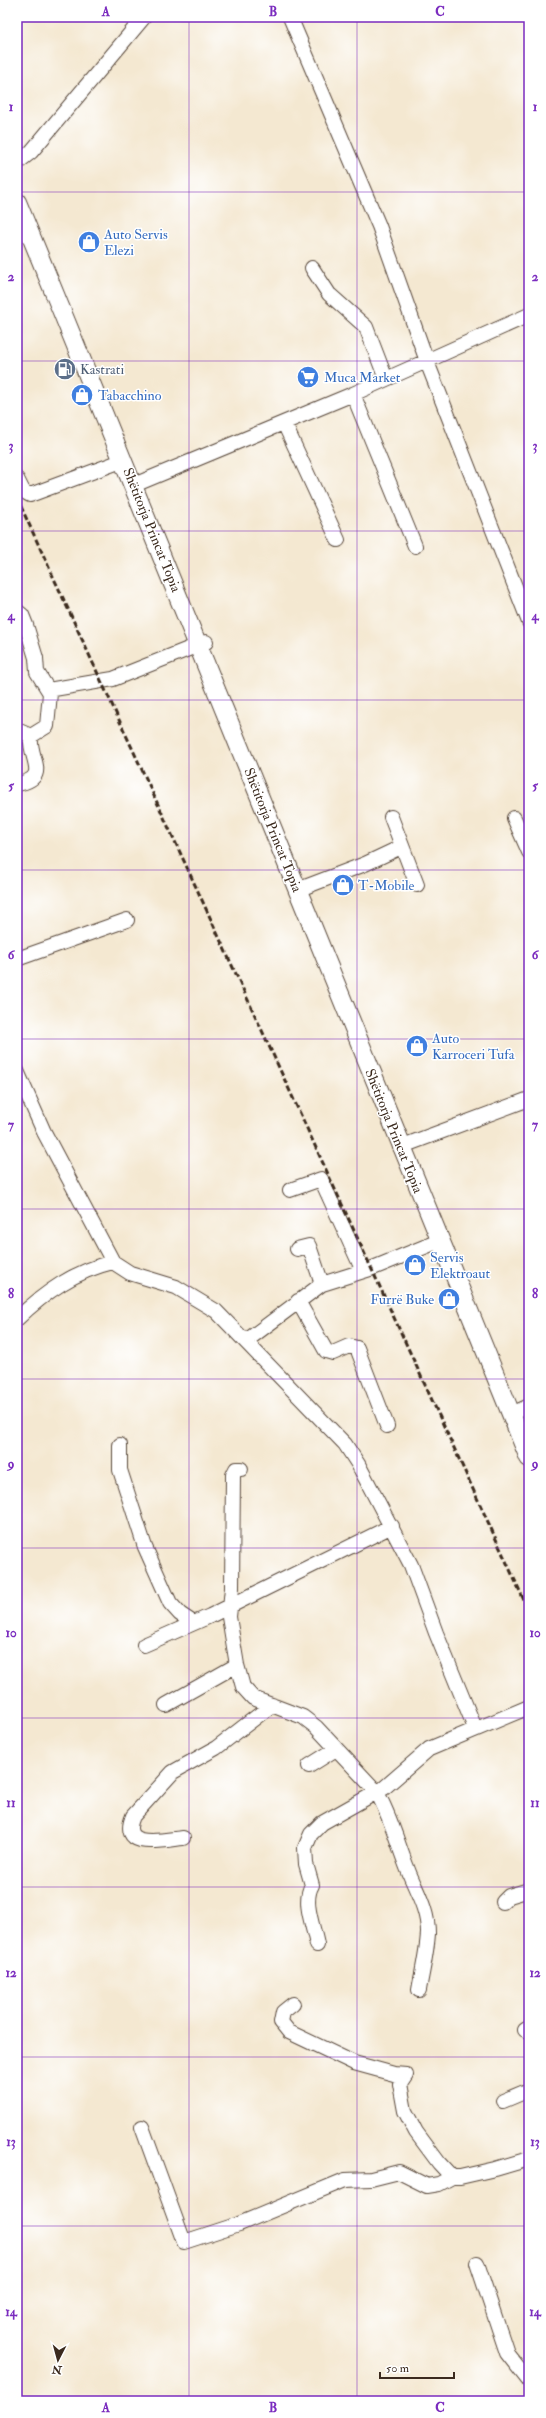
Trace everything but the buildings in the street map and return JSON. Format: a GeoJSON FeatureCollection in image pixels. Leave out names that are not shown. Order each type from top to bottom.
{"type":"FeatureCollection","features":[{"type":"Feature","properties":{"kind":"main road","name":"Shëtitorja Princat Topia"},"geometry":{"type":"LineString","coordinates":[[17,202],[134,485],[202,644],[297,890],[400,1147],[529,1458]]}},
{"type":"Feature","properties":{"kind":"street"},"geometry":{"type":"LineString","coordinates":[[17,163],[31,152],[144,17]]}},
{"type":"Feature","properties":{"kind":"street"},"geometry":{"type":"LineString","coordinates":[[290,17],[378,226],[427,360],[529,622]]}},
{"type":"Feature","properties":{"kind":"street"},"geometry":{"type":"LineString","coordinates":[[312,268],[329,294],[366,327],[386,379]]}},
{"type":"Feature","properties":{"kind":"street"},"geometry":{"type":"LineString","coordinates":[[134,485],[352,394],[427,360],[528,319]]}},
{"type":"Feature","properties":{"kind":"street"},"geometry":{"type":"LineString","coordinates":[[352,394],[415,546]]}},
{"type":"Feature","properties":{"kind":"street"},"geometry":{"type":"LineString","coordinates":[[284,423],[338,540]]}},
{"type":"Feature","properties":{"kind":"street"},"geometry":{"type":"LineString","coordinates":[[17,479],[23,491],[30,494],[124,460]]}},
{"type":"Feature","properties":{"kind":"street"},"geometry":{"type":"LineString","coordinates":[[17,611],[22,615],[26,625],[36,658],[37,672],[50,693],[47,726],[31,736]]}},
{"type":"Feature","properties":{"kind":"street"},"geometry":{"type":"LineString","coordinates":[[50,693],[60,687],[113,679],[202,644]]}},
{"type":"Feature","properties":{"kind":"street"},"geometry":{"type":"LineString","coordinates":[[17,730],[31,736]]}},
{"type":"Feature","properties":{"kind":"street"},"geometry":{"type":"LineString","coordinates":[[17,784],[31,781],[36,775],[37,768],[31,736]]}},
{"type":"Feature","properties":{"kind":"street"},"geometry":{"type":"LineString","coordinates":[[391,817],[401,847],[417,885]]}},
{"type":"Feature","properties":{"kind":"street"},"geometry":{"type":"LineString","coordinates":[[514,818],[529,852]]}},
{"type":"Feature","properties":{"kind":"street"},"geometry":{"type":"LineString","coordinates":[[297,890],[366,864],[401,847]]}},
{"type":"Feature","properties":{"kind":"street"},"geometry":{"type":"LineString","coordinates":[[17,959],[127,920]]}},
{"type":"Feature","properties":{"kind":"street"},"geometry":{"type":"LineString","coordinates":[[17,1071],[44,1132],[113,1262],[130,1274],[162,1281],[196,1297],[216,1311],[345,1444],[392,1526],[412,1565],[436,1633],[475,1728]]}},
{"type":"Feature","properties":{"kind":"street"},"geometry":{"type":"LineString","coordinates":[[400,1147],[529,1099]]}},
{"type":"Feature","properties":{"kind":"street"},"geometry":{"type":"LineString","coordinates":[[290,1190],[317,1179],[321,1179],[363,1271]]}},
{"type":"Feature","properties":{"kind":"street"},"geometry":{"type":"LineString","coordinates":[[246,1341],[322,1284],[363,1271],[439,1241]]}},
{"type":"Feature","properties":{"kind":"street"},"geometry":{"type":"LineString","coordinates":[[297,1249],[309,1246],[322,1284]]}},
{"type":"Feature","properties":{"kind":"street"},"geometry":{"type":"LineString","coordinates":[[17,1319],[31,1305],[64,1281],[91,1267],[113,1262]]}},
{"type":"Feature","properties":{"kind":"street"},"geometry":{"type":"LineString","coordinates":[[298,1301],[326,1350],[333,1353],[349,1346],[356,1348],[387,1426]]}},
{"type":"Feature","properties":{"kind":"street"},"geometry":{"type":"LineString","coordinates":[[120,1445],[120,1470],[145,1547],[170,1603],[180,1614],[192,1622]]}},
{"type":"Feature","properties":{"kind":"street"},"geometry":{"type":"LineString","coordinates":[[241,1469],[234,1471],[233,1474],[232,1605],[229,1617],[240,1679],[247,1693],[303,1717],[316,1727],[376,1791],[396,1832],[406,1865],[420,1894],[425,1911],[428,1933],[419,1990]]}},
{"type":"Feature","properties":{"kind":"street"},"geometry":{"type":"LineString","coordinates":[[144,1645],[232,1605],[392,1526]]}},
{"type":"Feature","properties":{"kind":"street"},"geometry":{"type":"LineString","coordinates":[[166,1705],[237,1665]]}},
{"type":"Feature","properties":{"kind":"street"},"geometry":{"type":"LineString","coordinates":[[183,1838],[146,1842],[137,1840],[131,1833],[129,1825],[133,1816],[173,1772],[216,1748],[272,1705]]}},
{"type":"Feature","properties":{"kind":"street"},"geometry":{"type":"LineString","coordinates":[[317,1945],[309,1909],[308,1893],[312,1885],[305,1856],[308,1841],[322,1823],[388,1784],[429,1749],[475,1728],[527,1711]]}},
{"type":"Feature","properties":{"kind":"street"},"geometry":{"type":"LineString","coordinates":[[309,1766],[336,1749]]}},
{"type":"Feature","properties":{"kind":"street"},"geometry":{"type":"LineString","coordinates":[[503,1902],[509,1896],[529,1890]]}},
{"type":"Feature","properties":{"kind":"street"},"geometry":{"type":"LineString","coordinates":[[293,2004],[283,2012],[281,2022],[289,2032],[354,2063],[394,2074],[406,2075],[400,2084],[409,2120],[439,2163],[452,2177]]}},
{"type":"Feature","properties":{"kind":"street"},"geometry":{"type":"LineString","coordinates":[[503,2101],[529,2090]]}},
{"type":"Feature","properties":{"kind":"street"},"geometry":{"type":"LineString","coordinates":[[142,2127],[184,2242],[240,2224],[344,2180],[371,2179],[399,2172],[427,2186],[439,2184],[452,2177],[460,2177],[529,2159]]}},
{"type":"Feature","properties":{"kind":"street"},"geometry":{"type":"LineString","coordinates":[[477,2263],[507,2353],[529,2381]]}},
{"type":"Feature","properties":{"kind":"railway"},"geometry":{"type":"LineString","coordinates":[[17,498],[529,1611]]}},
{"type":"Feature","properties":{"kind":"place","name":"Auto Servis Elezi"},"geometry":{"type":"Point","coordinates":[89,242]}},
{"type":"Feature","properties":{"kind":"place","name":"Kastrati"},"geometry":{"type":"Point","coordinates":[65,369]}},
{"type":"Feature","properties":{"kind":"place","name":"Muca Market"},"geometry":{"type":"Point","coordinates":[308,377]}},
{"type":"Feature","properties":{"kind":"place","name":"Tabacchino"},"geometry":{"type":"Point","coordinates":[82,395]}},
{"type":"Feature","properties":{"kind":"place","name":"T-Mobile"},"geometry":{"type":"Point","coordinates":[343,885]}},
{"type":"Feature","properties":{"kind":"place","name":"Auto Karroceri Tufa"},"geometry":{"type":"Point","coordinates":[417,1046]}},
{"type":"Feature","properties":{"kind":"place","name":"Servis Elektroaut"},"geometry":{"type":"Point","coordinates":[415,1265]}},
{"type":"Feature","properties":{"kind":"place","name":"Furrë Buke"},"geometry":{"type":"Point","coordinates":[449,1299]}}]}
